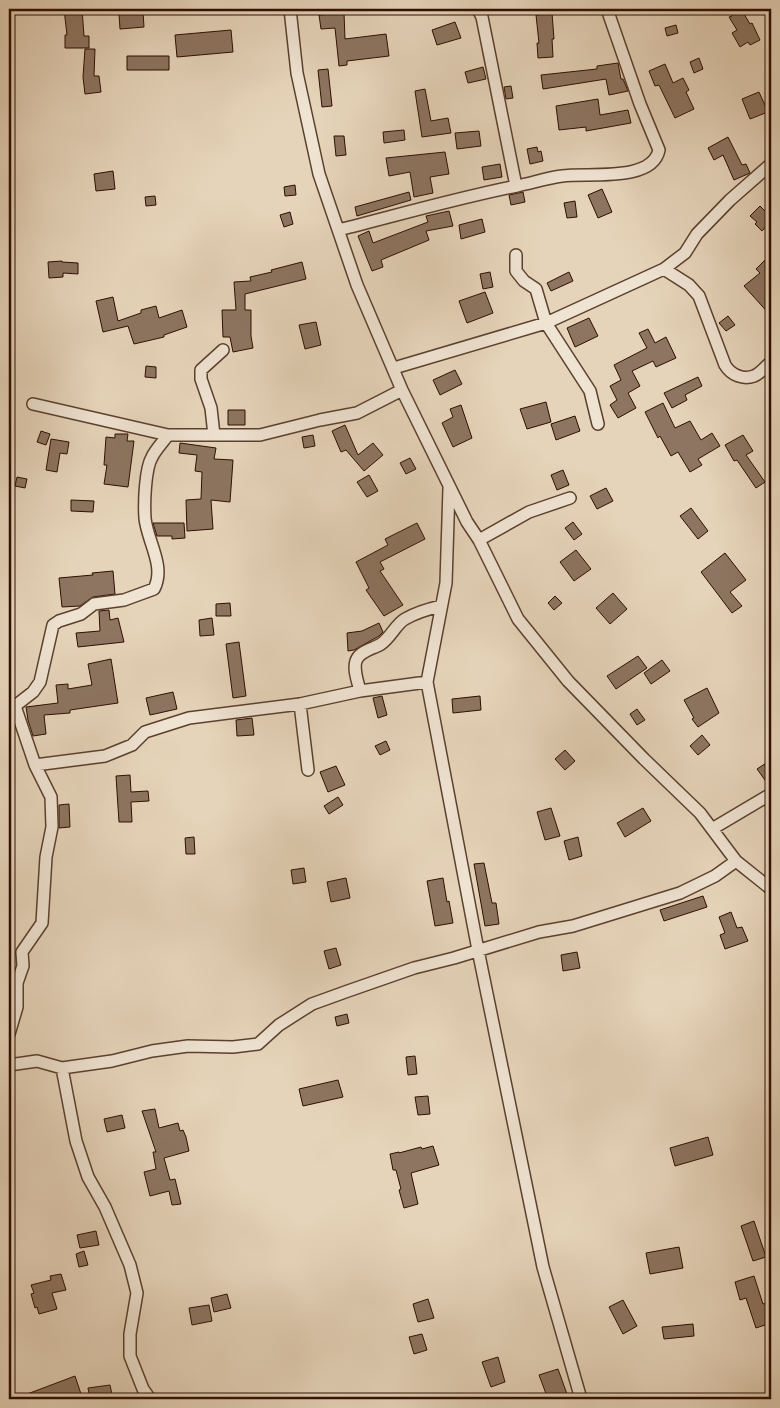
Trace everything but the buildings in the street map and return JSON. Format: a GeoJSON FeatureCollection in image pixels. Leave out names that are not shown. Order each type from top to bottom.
{"type":"FeatureCollection","features":[{"type":"Feature","properties":{"kind":"street"},"geometry":{"type":"LineString","coordinates":[[290,9],[297,74],[319,174],[357,285],[402,390],[467,522],[479,540],[518,619],[568,681],[700,813],[736,861],[771,889]]}},
{"type":"Feature","properties":{"kind":"street"},"geometry":{"type":"LineString","coordinates":[[478,9],[482,18],[516,186]]}},
{"type":"Feature","properties":{"kind":"street"},"geometry":{"type":"LineString","coordinates":[[338,230],[498,189],[562,176],[588,174],[609,176],[628,173],[642,168],[658,156],[659,150],[647,117],[640,104],[607,9]]}},
{"type":"Feature","properties":{"kind":"street"},"geometry":{"type":"LineString","coordinates":[[394,368],[546,323],[664,269],[685,253],[697,234],[730,200],[771,164]]}},
{"type":"Feature","properties":{"kind":"street"},"geometry":{"type":"LineString","coordinates":[[516,255],[516,270],[524,281],[536,289],[546,323],[590,391],[598,424]]}},
{"type":"Feature","properties":{"kind":"street"},"geometry":{"type":"LineString","coordinates":[[664,269],[689,285],[699,296],[728,371],[740,377],[756,376],[771,362]]}},
{"type":"Feature","properties":{"kind":"street"},"geometry":{"type":"LineString","coordinates":[[214,435],[211,408],[201,379],[202,370],[223,350]]}},
{"type":"Feature","properties":{"kind":"street"},"geometry":{"type":"LineString","coordinates":[[33,404],[168,435],[260,435],[357,413],[402,390]]}},
{"type":"Feature","properties":{"kind":"street"},"geometry":{"type":"LineString","coordinates":[[9,1034],[17,1007],[17,983],[23,966],[22,952],[42,923],[46,856],[52,827],[51,797],[35,765],[15,706],[33,692],[40,682],[53,625],[59,621],[81,614],[94,604],[124,600],[154,589],[157,582],[158,569],[145,518],[145,485],[151,458],[168,435]]}},
{"type":"Feature","properties":{"kind":"street"},"geometry":{"type":"LineString","coordinates":[[449,485],[446,583],[427,682],[478,950],[543,1267],[581,1399]]}},
{"type":"Feature","properties":{"kind":"street"},"geometry":{"type":"LineString","coordinates":[[479,540],[529,512],[570,498]]}},
{"type":"Feature","properties":{"kind":"street"},"geometry":{"type":"LineString","coordinates":[[360,691],[355,671],[355,663],[358,656],[381,644],[391,636],[402,620],[420,611],[442,606]]}},
{"type":"Feature","properties":{"kind":"street"},"geometry":{"type":"LineString","coordinates":[[35,765],[105,756],[132,745],[145,732],[189,718],[300,704],[360,691],[427,682]]}},
{"type":"Feature","properties":{"kind":"street"},"geometry":{"type":"LineString","coordinates":[[300,704],[308,770]]}},
{"type":"Feature","properties":{"kind":"street"},"geometry":{"type":"LineString","coordinates":[[712,829],[771,794]]}},
{"type":"Feature","properties":{"kind":"street"},"geometry":{"type":"LineString","coordinates":[[9,1065],[38,1062],[62,1068],[112,1061],[152,1051],[188,1046],[233,1047],[258,1044],[279,1025],[312,1004],[414,968],[539,932],[573,926],[680,894],[715,876],[736,861]]}},
{"type":"Feature","properties":{"kind":"street"},"geometry":{"type":"LineString","coordinates":[[62,1068],[76,1141],[88,1177],[105,1207],[130,1265],[137,1293],[130,1334],[130,1356],[143,1388],[150,1399]]}}]}
